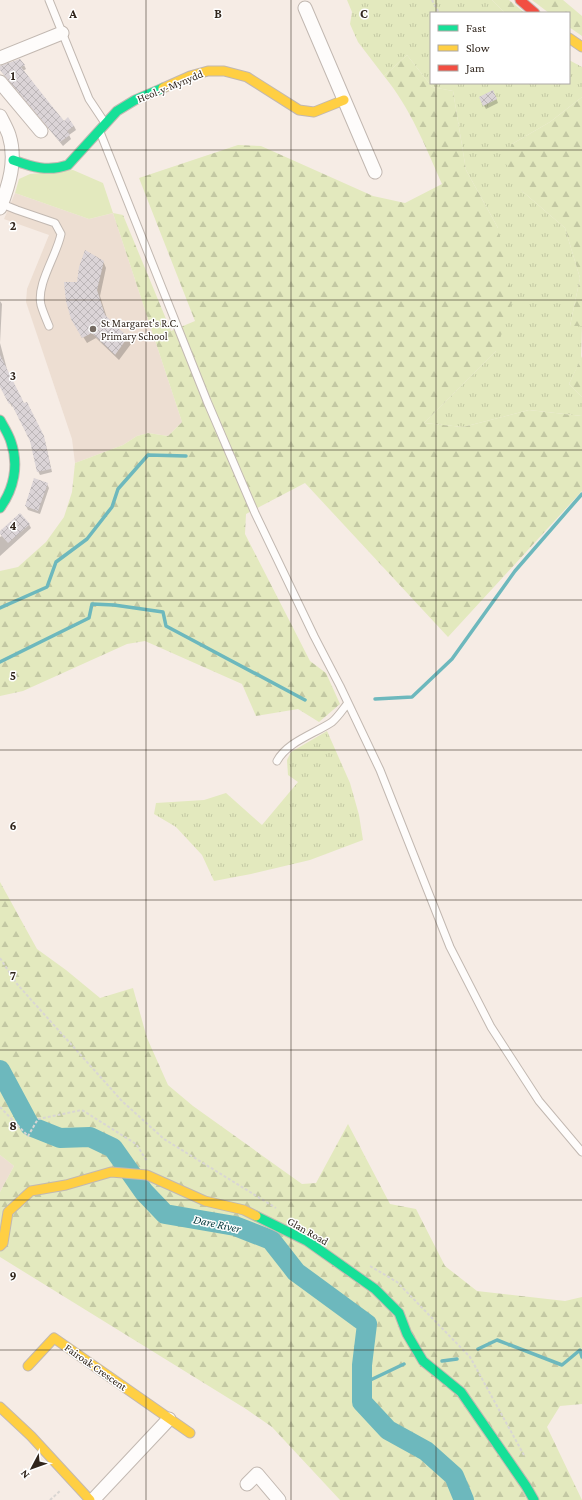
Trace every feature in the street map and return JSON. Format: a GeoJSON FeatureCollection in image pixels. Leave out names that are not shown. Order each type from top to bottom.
{"type":"FeatureCollection","features":[{"type":"Feature","properties":{"kind":"street"},"geometry":{"type":"LineString","coordinates":[[520,0],[534,12]]}},
{"type":"Feature","properties":{"kind":"street"},"geometry":{"type":"LineString","coordinates":[[305,8],[375,172]]}},
{"type":"Feature","properties":{"kind":"street"},"geometry":{"type":"LineString","coordinates":[[0,58],[62,33]]}},
{"type":"Feature","properties":{"kind":"street"},"geometry":{"type":"LineString","coordinates":[[570,39],[582,47]]}},
{"type":"Feature","properties":{"kind":"street","name":"Heol-y-Mynydd"},"geometry":{"type":"LineString","coordinates":[[13,160],[40,170],[58,170],[68,165],[116,111],[135,100],[190,76],[208,71],[224,71],[247,77],[299,110],[314,112],[344,100]]}},
{"type":"Feature","properties":{"kind":"street"},"geometry":{"type":"LineString","coordinates":[[0,82],[41,131]]}},
{"type":"Feature","properties":{"kind":"street"},"geometry":{"type":"LineString","coordinates":[[0,116],[9,136],[13,160],[9,185],[1,206]]}},
{"type":"Feature","properties":{"kind":"street"},"geometry":{"type":"LineString","coordinates":[[0,420],[12,445],[15,466],[12,487],[0,508]]}},
{"type":"Feature","properties":{"kind":"street","name":"Glan Road"},"geometry":{"type":"LineString","coordinates":[[0,1246],[3,1242],[8,1212],[31,1191],[66,1185],[111,1172],[147,1175],[205,1201],[244,1210],[307,1241],[375,1289],[399,1313],[407,1334],[423,1361],[461,1392],[526,1486],[534,1500]]}},
{"type":"Feature","properties":{"kind":"street","name":"Fairoak Crescent"},"geometry":{"type":"LineString","coordinates":[[28,1366],[54,1338],[190,1433]]}},
{"type":"Feature","properties":{"kind":"street"},"geometry":{"type":"LineString","coordinates":[[3,1414],[31,1436],[91,1500],[170,1419]]}},
{"type":"Feature","properties":{"kind":"street"},"geometry":{"type":"LineString","coordinates":[[247,1484],[256,1474],[279,1500]]}},
{"type":"Feature","properties":{"kind":"lane"},"geometry":{"type":"LineString","coordinates":[[49,0],[89,99],[102,127],[207,401],[248,496],[314,636],[380,770],[450,947],[491,1027],[539,1101],[582,1152]]}},
{"type":"Feature","properties":{"kind":"lane"},"geometry":{"type":"LineString","coordinates":[[1,206],[55,223],[61,234],[59,246],[41,288],[41,304],[49,326]]}},
{"type":"Feature","properties":{"kind":"lane"},"geometry":{"type":"LineString","coordinates":[[277,761],[281,754],[334,721],[348,703]]}},
{"type":"Feature","properties":{"kind":"path"},"geometry":{"type":"LineString","coordinates":[[432,0],[438,12]]}},
{"type":"Feature","properties":{"kind":"path"},"geometry":{"type":"LineString","coordinates":[[0,958],[17,984],[111,1091],[122,1101]]}},
{"type":"Feature","properties":{"kind":"path"},"geometry":{"type":"LineString","coordinates":[[0,1107],[28,1136],[38,1119],[82,1110],[136,1144],[149,1163]]}},
{"type":"Feature","properties":{"kind":"shaded area","name":"St Margaret's R.C. Primary School"},"geometry":{"type":"Polygon","coordinates":[[[15,193],[89,219],[113,213],[182,422],[168,436],[148,433],[137,436],[123,445],[75,463],[72,439],[26,302],[27,289],[49,235],[4,219],[15,193]]]}},
{"type":"Feature","properties":{"kind":"shaded area"},"geometry":{"type":"Polygon","coordinates":[[[0,1155],[14,1166],[0,1192],[0,1155]]]}},
{"type":"Feature","properties":{"kind":"green space"},"geometry":{"type":"Polygon","coordinates":[[[347,0],[492,0],[504,12],[430,12],[430,84],[570,84],[570,61],[582,67],[582,97],[550,122],[512,144],[522,191],[565,228],[580,278],[570,326],[582,326],[581,359],[569,384],[582,397],[582,416],[529,410],[463,427],[424,423],[496,351],[498,228],[466,170],[453,91],[432,87],[407,55],[384,76],[358,42],[350,24],[352,12],[347,0]]]}},
{"type":"Feature","properties":{"kind":"green space"},"geometry":{"type":"Polygon","coordinates":[[[492,0],[509,0],[524,12],[504,12],[492,0]]]}},
{"type":"Feature","properties":{"kind":"green space"},"geometry":{"type":"Polygon","coordinates":[[[532,0],[563,0],[582,16],[582,36],[570,28],[570,12],[548,12],[532,0]]]}},
{"type":"Feature","properties":{"kind":"green space"},"geometry":{"type":"Polygon","coordinates":[[[407,55],[432,87],[453,91],[466,170],[498,228],[513,299],[496,351],[424,423],[463,427],[529,410],[582,416],[582,491],[448,637],[305,483],[246,514],[245,534],[310,661],[326,673],[340,704],[319,722],[298,709],[256,716],[242,684],[145,641],[127,644],[23,691],[0,696],[0,571],[18,567],[46,542],[64,517],[72,492],[75,463],[123,445],[137,436],[148,433],[168,436],[182,422],[113,213],[123,215],[171,331],[195,321],[139,178],[238,145],[261,146],[373,196],[405,203],[442,184],[410,115],[384,76],[407,55]]]}},
{"type":"Feature","properties":{"kind":"green space"},"geometry":{"type":"Polygon","coordinates":[[[582,97],[582,326],[570,326],[580,278],[565,228],[522,191],[506,164],[512,144],[550,122],[582,97]]]}},
{"type":"Feature","properties":{"kind":"green space"},"geometry":{"type":"Polygon","coordinates":[[[73,170],[103,183],[113,213],[89,219],[15,193],[19,179],[30,174],[73,170]]]}},
{"type":"Feature","properties":{"kind":"green space"},"geometry":{"type":"Polygon","coordinates":[[[582,356],[582,397],[569,384],[582,356]]]}},
{"type":"Feature","properties":{"kind":"green space"},"geometry":{"type":"Polygon","coordinates":[[[327,731],[350,783],[359,815],[363,840],[310,860],[214,881],[202,855],[176,827],[154,814],[156,803],[204,800],[226,793],[262,825],[298,782],[288,775],[287,760],[291,752],[327,731]]]}},
{"type":"Feature","properties":{"kind":"green space"},"geometry":{"type":"Polygon","coordinates":[[[0,882],[37,949],[66,970],[100,998],[133,988],[147,1038],[168,1085],[193,1106],[302,1184],[316,1183],[348,1124],[390,1204],[416,1209],[445,1266],[477,1291],[565,1301],[582,1297],[582,1404],[560,1406],[547,1427],[582,1500],[340,1500],[272,1427],[246,1409],[0,1257],[0,1192],[14,1166],[0,1155],[0,882]]]}},
{"type":"Feature","properties":{"kind":"building"},"geometry":{"type":"Polygon","coordinates":[[[20,59],[25,65],[21,67],[51,105],[64,121],[68,117],[74,126],[67,131],[70,135],[60,142],[0,70],[0,66],[20,59]]]}},
{"type":"Feature","properties":{"kind":"building"},"geometry":{"type":"Polygon","coordinates":[[[493,90],[497,99],[483,106],[479,97],[493,90]]]}},
{"type":"Feature","properties":{"kind":"building"},"geometry":{"type":"Polygon","coordinates":[[[85,250],[104,261],[97,290],[105,315],[128,337],[115,355],[92,333],[82,338],[71,319],[66,301],[64,282],[77,282],[79,267],[85,250]]]}},
{"type":"Feature","properties":{"kind":"building"},"geometry":{"type":"Polygon","coordinates":[[[0,355],[24,403],[27,402],[44,436],[51,469],[37,472],[30,441],[11,403],[9,404],[0,387],[0,355]]]}},
{"type":"Feature","properties":{"kind":"building"},"geometry":{"type":"Polygon","coordinates":[[[34,478],[48,483],[38,511],[25,506],[34,478]]]}},
{"type":"Feature","properties":{"kind":"building"},"geometry":{"type":"Polygon","coordinates":[[[20,513],[30,524],[8,543],[0,534],[0,531],[20,513]]]}},
{"type":"Feature","properties":{"kind":"waterway"},"geometry":{"type":"LineString","coordinates":[[0,608],[47,587],[56,562],[87,539],[112,507],[118,489],[148,455],[186,456]]}},
{"type":"Feature","properties":{"kind":"waterway"},"geometry":{"type":"LineString","coordinates":[[375,699],[412,697],[452,659],[515,571],[582,494]]}},
{"type":"Feature","properties":{"kind":"waterway"},"geometry":{"type":"LineString","coordinates":[[0,662],[89,618],[92,604],[114,605],[163,612],[166,626],[305,700]]}},
{"type":"Feature","properties":{"kind":"waterway","name":"Dare River"},"geometry":{"type":"LineString","coordinates":[[0,1070],[30,1126],[60,1138],[90,1137],[113,1148],[144,1192],[165,1214],[235,1226],[271,1240],[296,1272],[367,1324],[362,1365],[362,1402],[388,1430],[426,1451],[454,1476],[464,1500]]}},
{"type":"Feature","properties":{"kind":"waterway"},"geometry":{"type":"LineString","coordinates":[[478,1349],[497,1340],[562,1365],[580,1350],[582,1357]]}},
{"type":"Feature","properties":{"kind":"waterway"},"geometry":{"type":"LineString","coordinates":[[442,1361],[457,1359]]}},
{"type":"Feature","properties":{"kind":"waterway"},"geometry":{"type":"LineString","coordinates":[[362,1384],[404,1364]]}},
{"type":"Feature","properties":{"kind":"traffic: fast"},"geometry":{"type":"LineString","coordinates":[[13,160],[40,168],[54,168],[68,165],[117,111],[135,100],[163,88]]}},
{"type":"Feature","properties":{"kind":"traffic: fast"},"geometry":{"type":"LineString","coordinates":[[0,420],[8,434],[15,459],[12,485],[0,508]]}},
{"type":"Feature","properties":{"kind":"traffic: fast"},"geometry":{"type":"LineString","coordinates":[[256,1216],[307,1241],[375,1289],[399,1313],[407,1334],[423,1361],[461,1392],[526,1486],[534,1500]]}},
{"type":"Feature","properties":{"kind":"traffic: slow"},"geometry":{"type":"LineString","coordinates":[[570,39],[582,47]]}},
{"type":"Feature","properties":{"kind":"traffic: slow"},"geometry":{"type":"LineString","coordinates":[[163,88],[190,76],[208,71],[224,71],[247,77],[299,110],[314,112],[344,100]]}},
{"type":"Feature","properties":{"kind":"traffic: slow"},"geometry":{"type":"LineString","coordinates":[[0,1246],[3,1243],[8,1212],[31,1191],[66,1185],[111,1172],[147,1175],[205,1201],[244,1210],[256,1216]]}},
{"type":"Feature","properties":{"kind":"traffic: slow"},"geometry":{"type":"LineString","coordinates":[[28,1366],[54,1338],[190,1433]]}},
{"type":"Feature","properties":{"kind":"traffic: slow"},"geometry":{"type":"LineString","coordinates":[[0,1407],[31,1436],[90,1500]]}},
{"type":"Feature","properties":{"kind":"traffic: jam"},"geometry":{"type":"LineString","coordinates":[[520,0],[534,12]]}},
{"type":"Feature","properties":{"kind":"place","name":"St Margaret's R.C. Primary School"},"geometry":{"type":"Point","coordinates":[93,329]}}]}
